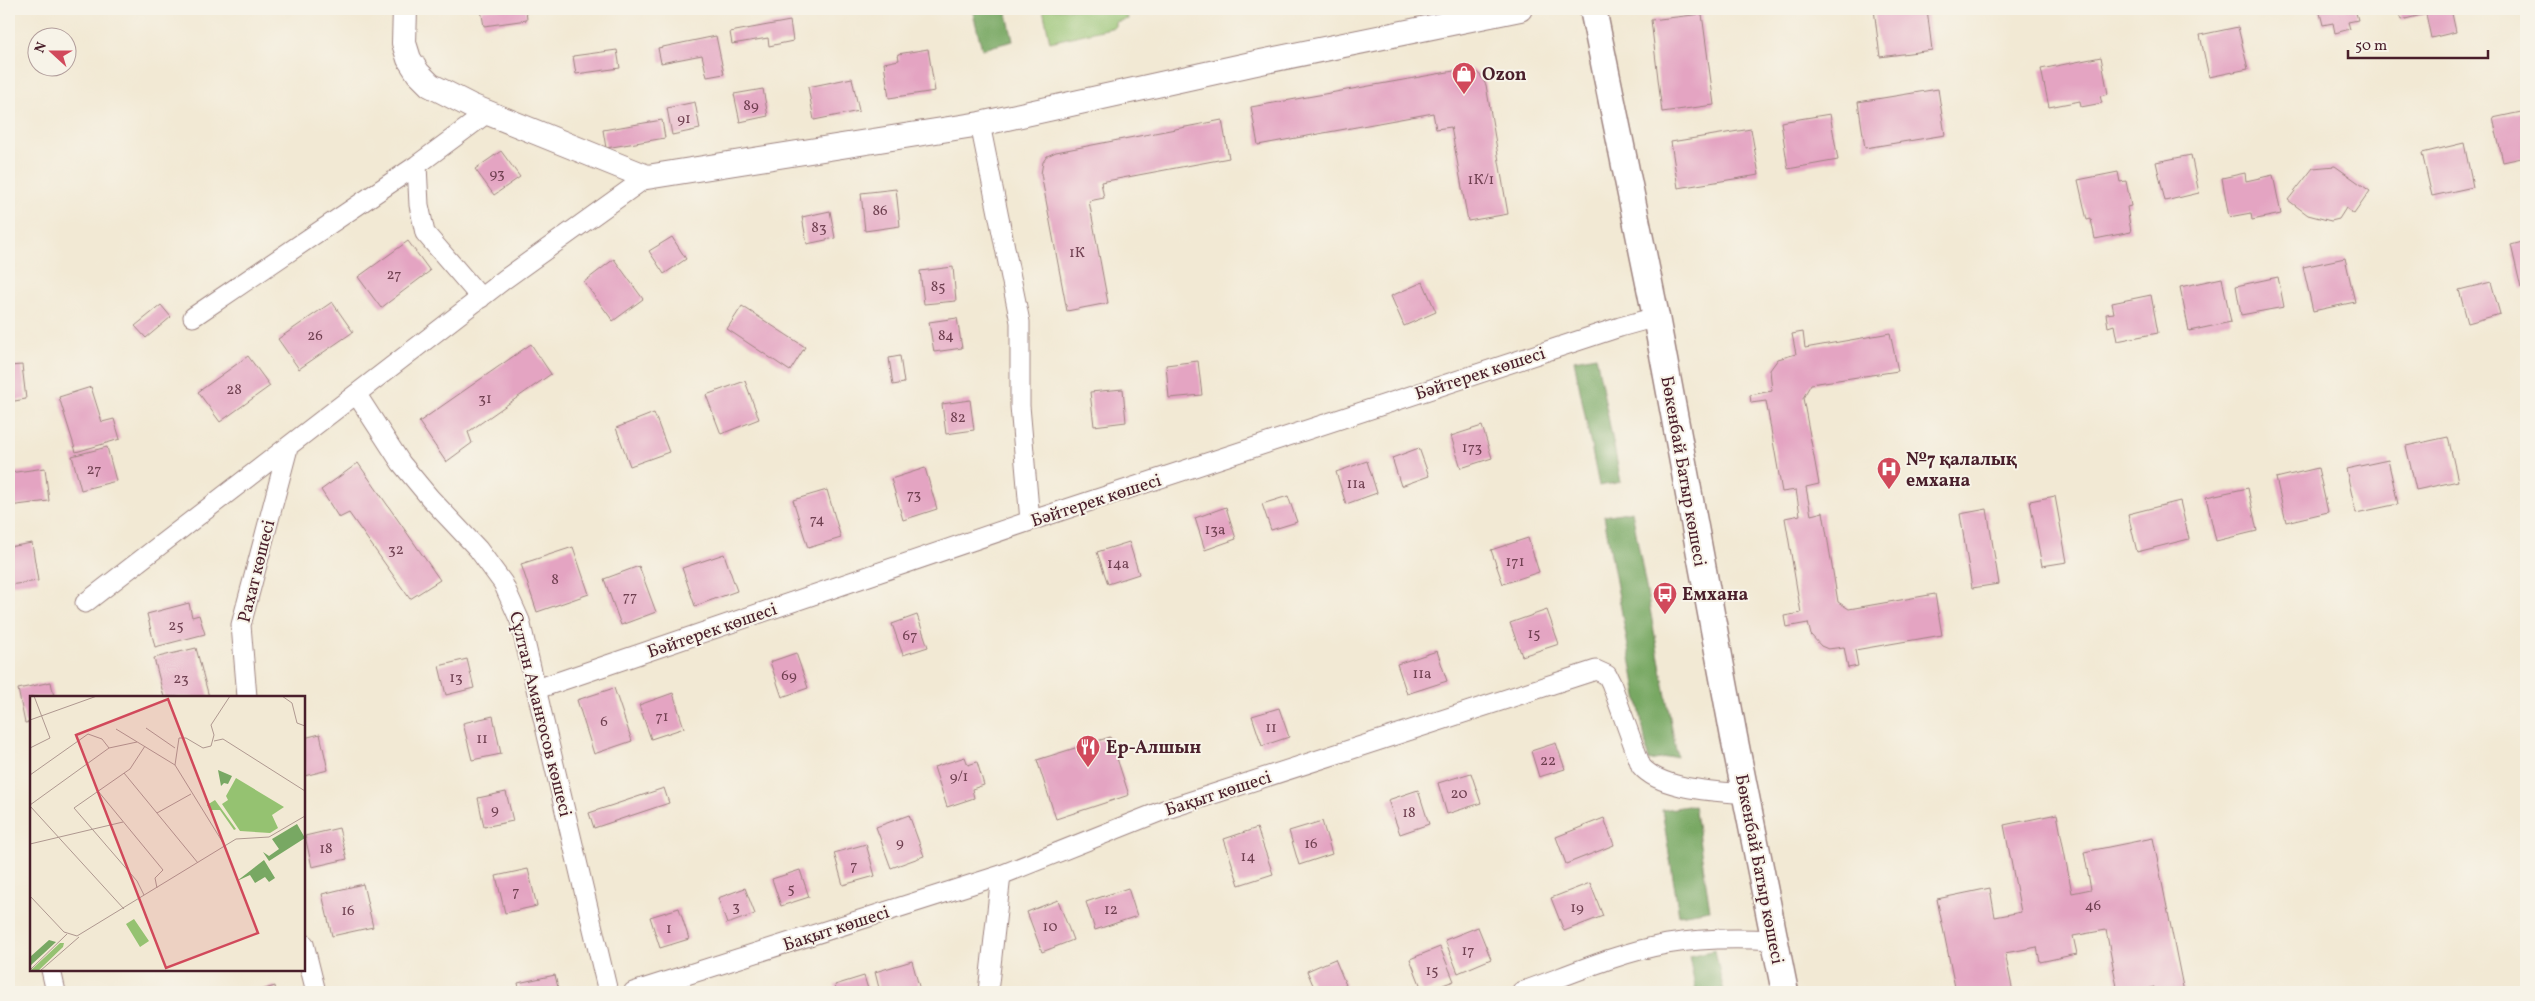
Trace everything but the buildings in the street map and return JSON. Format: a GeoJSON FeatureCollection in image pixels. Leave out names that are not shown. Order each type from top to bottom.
{"type":"FeatureCollection","features":[{"type":"Feature","properties":{"kind":"main road","name":"Бөкенбай Батыр көшесі"},"geometry":{"type":"LineString","coordinates":[[1594,9],[1656,317],[1784,992]]}},
{"type":"Feature","properties":{"kind":"street"},"geometry":{"type":"LineString","coordinates":[[405,9],[404,43],[409,59],[418,73],[443,93],[487,113],[647,177]]}},
{"type":"Feature","properties":{"kind":"street"},"geometry":{"type":"LineString","coordinates":[[85,603],[357,395],[480,298],[647,177],[980,124],[1256,63],[1520,9]]}},
{"type":"Feature","properties":{"kind":"street"},"geometry":{"type":"LineString","coordinates":[[193,317],[417,165],[487,113]]}},
{"type":"Feature","properties":{"kind":"street"},"geometry":{"type":"LineString","coordinates":[[980,124],[1020,322],[1020,406],[1030,521]]}},
{"type":"Feature","properties":{"kind":"street"},"geometry":{"type":"LineString","coordinates":[[417,165],[419,205],[425,232],[480,298]]}},
{"type":"Feature","properties":{"kind":"street","name":"Бәйтерек көшесі"},"geometry":{"type":"LineString","coordinates":[[537,689],[1030,521],[1620,327],[1656,317]]}},
{"type":"Feature","properties":{"kind":"street","name":"Сұлтан Аманғосов көшесі"},"geometry":{"type":"LineString","coordinates":[[357,395],[401,463],[430,498],[478,549],[503,583],[520,621],[608,992]]}},
{"type":"Feature","properties":{"kind":"street","name":"Рахат көшесі"},"geometry":{"type":"LineString","coordinates":[[247,696],[241,625],[288,448]]}},
{"type":"Feature","properties":{"kind":"street","name":"Бақыт көшесі"},"geometry":{"type":"LineString","coordinates":[[633,992],[1001,875],[1164,810],[1596,670],[1606,675],[1611,682],[1636,753],[1647,773],[1666,782],[1746,794]]}},
{"type":"Feature","properties":{"kind":"street"},"geometry":{"type":"LineString","coordinates":[[988,992],[1001,875]]}},
{"type":"Feature","properties":{"kind":"street"},"geometry":{"type":"LineString","coordinates":[[1521,992],[1608,961],[1667,944],[1734,938],[1774,940]]}},
{"type":"Feature","properties":{"kind":"street"},"geometry":{"type":"LineString","coordinates":[[305,948],[316,992]]}},
{"type":"Feature","properties":{"kind":"street"},"geometry":{"type":"LineString","coordinates":[[51,971],[56,992]]}},
{"type":"Feature","properties":{"kind":"green space"},"geometry":{"type":"Polygon","coordinates":[[[972,9],[1006,9],[1013,41],[982,49],[972,9]]]}},
{"type":"Feature","properties":{"kind":"green space"},"geometry":{"type":"Polygon","coordinates":[[[1043,9],[1126,9],[1128,19],[1115,22],[1115,27],[1050,42],[1043,9]]]}},
{"type":"Feature","properties":{"kind":"green space"},"geometry":{"type":"Polygon","coordinates":[[[1596,356],[1621,482],[1599,486],[1574,360],[1596,356]]]}},
{"type":"Feature","properties":{"kind":"green space"},"geometry":{"type":"Polygon","coordinates":[[[1632,511],[1677,756],[1649,761],[1604,516],[1632,511]]]}},
{"type":"Feature","properties":{"kind":"green space"},"geometry":{"type":"Polygon","coordinates":[[[1694,805],[1710,910],[1679,915],[1662,810],[1694,805]]]}},
{"type":"Feature","properties":{"kind":"green space"},"geometry":{"type":"Polygon","coordinates":[[[1715,950],[1724,992],[1696,992],[1689,956],[1715,950]]]}},
{"type":"Feature","properties":{"kind":"place","name":"Ozon"},"geometry":{"type":"Point","coordinates":[1464,95]}},
{"type":"Feature","properties":{"kind":"place","name":"№7 қалалық емхана"},"geometry":{"type":"Point","coordinates":[1889,490]}},
{"type":"Feature","properties":{"kind":"place","name":"Емхана"},"geometry":{"type":"Point","coordinates":[1665,615]}},
{"type":"Feature","properties":{"kind":"place","name":"Ер-Алшын"},"geometry":{"type":"Point","coordinates":[1088,768]}}]}
